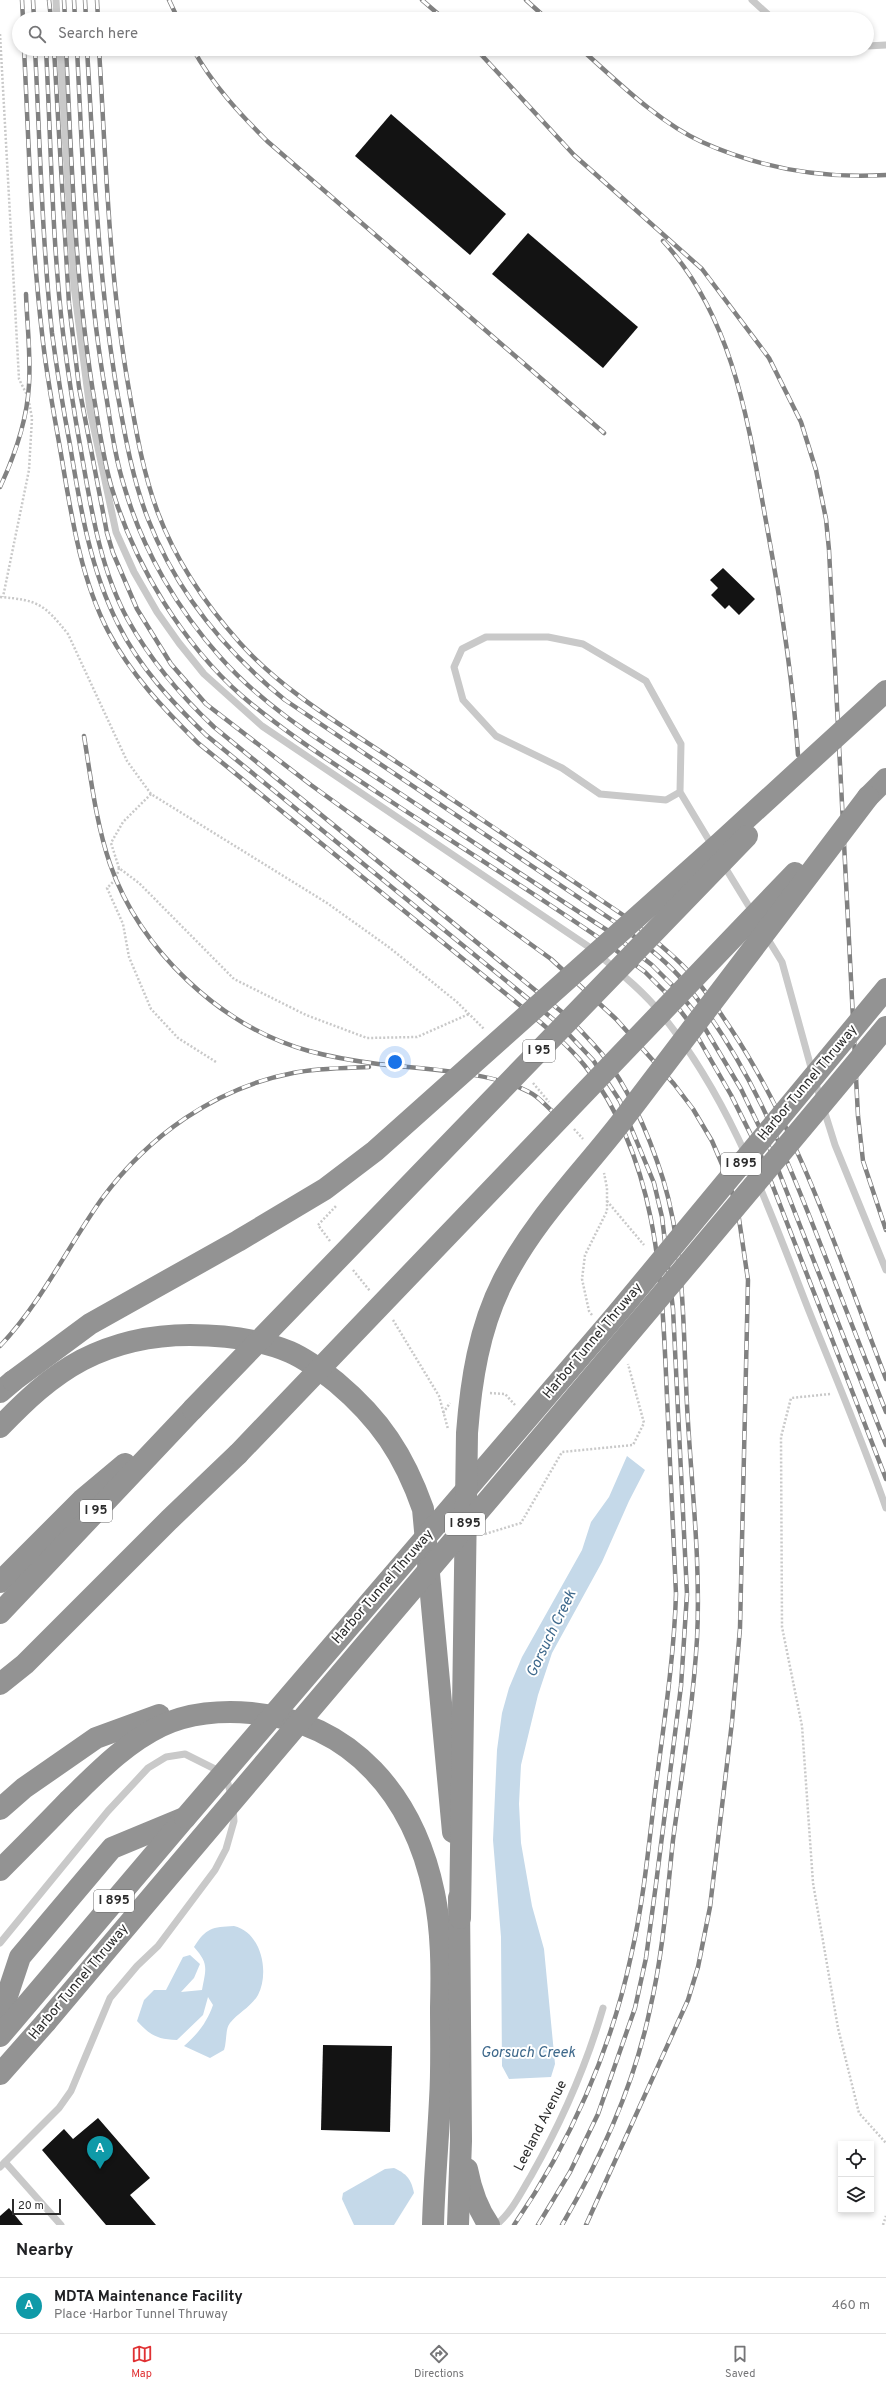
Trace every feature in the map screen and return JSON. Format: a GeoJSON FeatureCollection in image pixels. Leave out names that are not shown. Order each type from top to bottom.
{"type":"FeatureCollection","features":[{"type":"Feature","properties":{"kind":"highway"},"geometry":{"type":"LineString","coordinates":[[6,1386],[90,1324],[238,1242],[299,1205],[325,1189],[375,1151],[720,844],[886,692]]}},
{"type":"Feature","properties":{"kind":"highway","name":"I 95"},"geometry":{"type":"LineString","coordinates":[[0,1613],[193,1409],[886,692]]}},
{"type":"Feature","properties":{"kind":"highway"},"geometry":{"type":"LineString","coordinates":[[0,1684],[25,1664],[169,1520],[238,1454],[886,779]]}},
{"type":"Feature","properties":{"kind":"highway"},"geometry":{"type":"LineString","coordinates":[[458,2225],[461,2141],[460,1918],[467,1433],[475,1360],[502,1282],[522,1246],[544,1214],[614,1131],[868,797]]}},
{"type":"Feature","properties":{"kind":"highway","name":"Harbor Tunnel Thruway"},"geometry":{"type":"LineString","coordinates":[[0,2036],[616,1315],[886,989]]}},
{"type":"Feature","properties":{"kind":"highway","name":"Harbor Tunnel Thruway"},"geometry":{"type":"LineString","coordinates":[[0,2074],[46,2022],[453,1539],[632,1331],[886,1027]]}},
{"type":"Feature","properties":{"kind":"highway"},"geometry":{"type":"LineString","coordinates":[[0,1427],[28,1398],[59,1374],[82,1360],[110,1348],[146,1338],[213,1335],[248,1340],[290,1352],[314,1366],[348,1392],[373,1416],[400,1454],[413,1479],[424,1509],[435,1616],[460,1918]]}},
{"type":"Feature","properties":{"kind":"highway","name":"I 95"},"geometry":{"type":"LineString","coordinates":[[0,1582],[82,1500],[193,1409]]}},
{"type":"Feature","properties":{"kind":"highway"},"geometry":{"type":"LineString","coordinates":[[0,1699],[25,1664]]}},
{"type":"Feature","properties":{"kind":"highway"},"geometry":{"type":"LineString","coordinates":[[0,1809],[24,1788],[96,1738],[161,1714],[195,1715],[232,1711],[292,1719],[322,1731],[351,1749],[376,1774],[396,1800],[414,1831],[426,1860],[434,1894],[442,1959],[440,2097],[433,2224]]}},
{"type":"Feature","properties":{"kind":"highway"},"geometry":{"type":"LineString","coordinates":[[0,1870],[104,1765],[134,1741],[163,1725],[195,1715]]}},
{"type":"Feature","properties":{"kind":"highway"},"geometry":{"type":"LineString","coordinates":[[0,2017],[20,1957],[112,1848],[185,1818]]}},
{"type":"Feature","properties":{"kind":"highway"},"geometry":{"type":"LineString","coordinates":[[461,2141],[470,2187],[480,2212],[489,2225]]}},
{"type":"Feature","properties":{"kind":"lane"},"geometry":{"type":"LineString","coordinates":[[56,0],[57,12]]}},
{"type":"Feature","properties":{"kind":"lane"},"geometry":{"type":"LineString","coordinates":[[752,0],[765,12]]}},
{"type":"Feature","properties":{"kind":"lane"},"geometry":{"type":"LineString","coordinates":[[874,46],[886,45]]}},
{"type":"Feature","properties":{"kind":"lane"},"geometry":{"type":"LineString","coordinates":[[60,56],[74,286],[90,410],[116,532],[134,572],[179,643],[204,674],[262,726],[592,949],[634,984],[657,1009],[676,1033],[720,1102],[749,1158],[886,1508]]}},
{"type":"Feature","properties":{"kind":"lane"},"geometry":{"type":"LineString","coordinates":[[680,792],[666,800],[600,794],[562,768],[496,736],[463,700],[454,667],[462,649],[486,637],[548,637],[584,644],[646,681],[681,744],[680,792],[757,921]]}},
{"type":"Feature","properties":{"kind":"lane"},"geometry":{"type":"LineString","coordinates":[[762,928],[782,962],[823,1110],[838,1152],[886,1270]]}},
{"type":"Feature","properties":{"kind":"lane"},"geometry":{"type":"LineString","coordinates":[[0,1943],[108,1811],[148,1768],[166,1757],[185,1754],[215,1769],[227,1780],[231,1791],[234,1821],[226,1849],[215,1870],[158,1946],[137,1966],[110,1998],[71,2091],[59,2108],[3,2165],[61,2225]]}},
{"type":"Feature","properties":{"kind":"lane","name":"Leeland Avenue"},"geometry":{"type":"LineString","coordinates":[[496,2225],[508,2216],[550,2143],[575,2087],[603,2008]]}},
{"type":"Feature","properties":{"kind":"path"},"geometry":{"type":"LineString","coordinates":[[0,34],[19,380],[28,397],[32,418],[29,470],[1,597],[33,601],[54,617],[68,634],[128,761],[151,794],[327,903],[390,948],[457,1002],[489,1035]]}},
{"type":"Feature","properties":{"kind":"path"},"geometry":{"type":"LineString","coordinates":[[151,794],[123,822],[111,844],[119,868],[116,879],[107,888],[123,924],[129,956],[151,1008],[178,1038],[216,1062]]}},
{"type":"Feature","properties":{"kind":"path"},"geometry":{"type":"LineString","coordinates":[[119,868],[139,883],[234,979],[306,1015],[367,1038],[417,1037],[469,1014]]}},
{"type":"Feature","properties":{"kind":"path"},"geometry":{"type":"LineString","coordinates":[[532,1082],[553,1106]]}},
{"type":"Feature","properties":{"kind":"path"},"geometry":{"type":"LineString","coordinates":[[569,1124],[585,1141]]}},
{"type":"Feature","properties":{"kind":"path"},"geometry":{"type":"LineString","coordinates":[[593,1317],[589,1311],[582,1279],[585,1255],[607,1211],[607,1188],[602,1166]]}},
{"type":"Feature","properties":{"kind":"path"},"geometry":{"type":"LineString","coordinates":[[607,1200],[644,1245]]}},
{"type":"Feature","properties":{"kind":"path"},"geometry":{"type":"LineString","coordinates":[[332,1243],[318,1225],[338,1204]]}},
{"type":"Feature","properties":{"kind":"path"},"geometry":{"type":"LineString","coordinates":[[351,1267],[374,1296]]}},
{"type":"Feature","properties":{"kind":"path"},"geometry":{"type":"LineString","coordinates":[[388,1314],[398,1326],[439,1396],[448,1432]]}},
{"type":"Feature","properties":{"kind":"path"},"geometry":{"type":"LineString","coordinates":[[562,1452],[633,1445],[644,1423],[628,1365],[624,1359]]}},
{"type":"Feature","properties":{"kind":"path"},"geometry":{"type":"LineString","coordinates":[[841,1392],[790,1398],[780,1438],[782,1627],[802,1726],[813,1883],[838,2028],[859,2112],[886,2143]]}},
{"type":"Feature","properties":{"kind":"path"},"geometry":{"type":"LineString","coordinates":[[489,1393],[504,1394],[520,1410]]}},
{"type":"Feature","properties":{"kind":"path"},"geometry":{"type":"LineString","coordinates":[[443,1413],[451,1402]]}},
{"type":"Feature","properties":{"kind":"path"},"geometry":{"type":"LineString","coordinates":[[557,1446],[562,1452]]}},
{"type":"Feature","properties":{"kind":"path"},"geometry":{"type":"LineString","coordinates":[[483,1534],[521,1523],[562,1452]]}},
{"type":"Feature","properties":{"kind":"path"},"geometry":{"type":"LineString","coordinates":[[883,2225],[886,2216]]}},
{"type":"Feature","properties":{"kind":"water","name":"Gorsuch Creek"},"geometry":{"type":"Polygon","coordinates":[[[627,1456],[645,1470],[629,1501],[602,1562],[552,1653],[538,1695],[521,1765],[519,1804],[521,1843],[532,1906],[544,1949],[555,2064],[551,2077],[509,2079],[502,2066],[501,1937],[493,1840],[497,1750],[502,1713],[509,1688],[522,1657],[582,1550],[591,1522],[609,1497],[627,1456]]]}},
{"type":"Feature","properties":{"kind":"water"},"geometry":{"type":"Polygon","coordinates":[[[234,1926],[251,1936],[257,1944],[261,1954],[263,1975],[262,1986],[258,1995],[233,2019],[228,2026],[224,2050],[210,2058],[184,2046],[194,2037],[208,2017],[213,2005],[208,1997],[203,2015],[177,2040],[159,2038],[146,2030],[137,2021],[144,2000],[154,1990],[166,1990],[183,1957],[190,1955],[200,1964],[194,1978],[181,1992],[202,1990],[205,1967],[202,1958],[194,1947],[206,1932],[215,1928],[234,1926]]]}},
{"type":"Feature","properties":{"kind":"water"},"geometry":{"type":"Polygon","coordinates":[[[394,2168],[402,2172],[408,2178],[414,2193],[394,2225],[354,2225],[342,2199],[343,2193],[385,2169],[394,2168]]]}},
{"type":"Feature","properties":{"kind":"building"},"geometry":{"type":"Polygon","coordinates":[[[391,114],[506,214],[470,255],[355,156],[391,114]]]}},
{"type":"Feature","properties":{"kind":"building"},"geometry":{"type":"Polygon","coordinates":[[[528,233],[638,327],[603,368],[492,274],[528,233]]]}},
{"type":"Feature","properties":{"kind":"building"},"geometry":{"type":"Polygon","coordinates":[[[723,568],[755,599],[739,615],[729,605],[725,609],[711,595],[718,588],[710,580],[723,568]]]}},
{"type":"Feature","properties":{"kind":"building"},"geometry":{"type":"Polygon","coordinates":[[[323,2045],[392,2046],[390,2132],[321,2130],[323,2045]]]}},
{"type":"Feature","properties":{"kind":"building"},"geometry":{"type":"Polygon","coordinates":[[[98,2118],[150,2178],[130,2195],[156,2225],[106,2225],[42,2150],[64,2129],[73,2139],[98,2118]]]}},
{"type":"Feature","properties":{"kind":"building"},"geometry":{"type":"Polygon","coordinates":[[[9,2208],[23,2225],[0,2225],[0,2216],[9,2208]]]}},
{"type":"Feature","properties":{"kind":"railway"},"geometry":{"type":"LineString","coordinates":[[22,0],[23,12]]}},
{"type":"Feature","properties":{"kind":"railway"},"geometry":{"type":"LineString","coordinates":[[33,0],[34,12]]}},
{"type":"Feature","properties":{"kind":"railway"},"geometry":{"type":"LineString","coordinates":[[49,0],[50,12]]}},
{"type":"Feature","properties":{"kind":"railway"},"geometry":{"type":"LineString","coordinates":[[64,0],[65,12]]}},
{"type":"Feature","properties":{"kind":"railway"},"geometry":{"type":"LineString","coordinates":[[74,0],[75,12]]}},
{"type":"Feature","properties":{"kind":"railway"},"geometry":{"type":"LineString","coordinates":[[85,0],[86,12]]}},
{"type":"Feature","properties":{"kind":"railway"},"geometry":{"type":"LineString","coordinates":[[97,0],[98,12]]}},
{"type":"Feature","properties":{"kind":"railway"},"geometry":{"type":"LineString","coordinates":[[169,0],[175,12]]}},
{"type":"Feature","properties":{"kind":"railway"},"geometry":{"type":"LineString","coordinates":[[422,0],[436,12]]}},
{"type":"Feature","properties":{"kind":"railway"},"geometry":{"type":"LineString","coordinates":[[526,0],[539,12]]}},
{"type":"Feature","properties":{"kind":"railway"},"geometry":{"type":"LineString","coordinates":[[24,56],[38,298],[50,394],[73,522],[83,567],[98,610],[108,631],[127,662],[149,691],[198,743],[530,1014],[577,1056],[610,1103],[628,1142],[642,1182],[652,1224],[658,1267],[665,1354],[676,1594],[671,1666],[646,1871],[636,1935],[631,1956],[612,2027],[600,2062],[586,2096],[553,2163],[514,2225]]}},
{"type":"Feature","properties":{"kind":"railway"},"geometry":{"type":"LineString","coordinates":[[35,56],[46,262],[52,333],[58,375],[87,537],[108,603],[126,640],[157,683],[206,735],[559,1024],[593,1060],[620,1101],[654,1183],[662,1217],[673,1309],[687,1594],[681,1686],[646,1958],[635,2008],[598,2114],[570,2172],[538,2225]]}},
{"type":"Feature","properties":{"kind":"railway"},"geometry":{"type":"LineString","coordinates":[[46,56],[56,262],[69,378],[93,516],[103,559],[118,600],[128,620],[146,650],[167,677],[189,703],[214,727],[568,1017],[602,1054],[630,1098],[658,1162],[670,1206],[682,1291],[687,1405],[697,1551],[698,1610],[693,1689],[658,1967],[643,2038],[635,2066],[615,2121],[590,2174],[562,2225]]}},
{"type":"Feature","properties":{"kind":"railway"},"geometry":{"type":"LineString","coordinates":[[54,56],[69,304],[79,387],[107,533],[113,553],[137,609],[171,664],[206,704],[311,785],[551,959],[616,1019],[674,1084],[693,1109],[712,1141],[727,1176],[738,1212],[748,1280],[740,1628],[732,1722],[710,1907],[698,1967],[688,2000],[586,2225]]}},
{"type":"Feature","properties":{"kind":"railway"},"geometry":{"type":"LineString","coordinates":[[66,56],[75,227],[88,360],[105,459],[113,492],[123,520],[148,576],[164,603],[200,653],[220,675],[258,709],[290,734],[324,757],[602,940],[645,972],[669,996],[689,1022],[731,1095],[760,1153],[886,1479]]}},
{"type":"Feature","properties":{"kind":"railway"},"geometry":{"type":"LineString","coordinates":[[77,56],[86,223],[94,309],[99,352],[116,454],[133,512],[142,535],[152,557],[176,600],[205,640],[221,658],[239,677],[278,711],[610,932],[652,965],[676,989],[697,1015],[741,1089],[770,1149],[886,1445]]}},
{"type":"Feature","properties":{"kind":"railway"},"geometry":{"type":"LineString","coordinates":[[87,56],[101,263],[105,306],[117,391],[130,456],[142,504],[173,571],[188,595],[223,641],[243,662],[285,700],[618,924],[644,944],[684,982],[726,1041],[744,1072],[777,1137],[805,1204],[886,1412]]}},
{"type":"Feature","properties":{"kind":"railway"},"geometry":{"type":"LineString","coordinates":[[99,56],[106,177],[113,263],[122,348],[134,421],[148,483],[158,513],[165,531],[193,582],[215,613],[240,643],[257,661],[295,693],[335,722],[626,917],[683,965],[712,1000],[731,1029],[756,1069],[778,1111],[818,1200],[886,1379]]}},
{"type":"Feature","properties":{"kind":"railway"},"geometry":{"type":"LineString","coordinates":[[197,56],[217,86],[246,120],[267,141],[604,433]]}},
{"type":"Feature","properties":{"kind":"railway"},"geometry":{"type":"LineString","coordinates":[[482,56],[574,155],[702,269],[769,358],[801,422],[816,470],[826,519],[829,550],[858,1116],[863,1161],[886,1230]]}},
{"type":"Feature","properties":{"kind":"railway"},"geometry":{"type":"LineString","coordinates":[[589,56],[638,100],[670,124],[686,134],[724,151],[746,159],[792,170],[839,175],[886,175]]}},
{"type":"Feature","properties":{"kind":"railway"},"geometry":{"type":"LineString","coordinates":[[663,241],[687,272],[707,305],[723,340],[735,376],[745,414],[782,612],[790,669],[798,755]]}},
{"type":"Feature","properties":{"kind":"railway"},"geometry":{"type":"LineString","coordinates":[[0,487],[11,463],[19,438],[28,398],[30,362],[26,294]]}},
{"type":"Feature","properties":{"kind":"railway"},"geometry":{"type":"LineString","coordinates":[[84,736],[94,801],[101,833],[110,864],[124,896],[141,926],[163,955],[188,981],[215,1004],[245,1024],[276,1040],[309,1051],[361,1062],[456,1072],[495,1079],[513,1085],[532,1094],[552,1111]]}},
{"type":"Feature","properties":{"kind":"railway"},"geometry":{"type":"LineString","coordinates":[[0,1346],[15,1329],[41,1294],[101,1200],[140,1155],[185,1118],[210,1103],[237,1090],[264,1080],[312,1070],[369,1067]]}},
{"type":"Feature","properties":{"kind":"place","name":"MDTA Maintenance Facility"},"geometry":{"type":"Point","coordinates":[100,2169]}}]}
